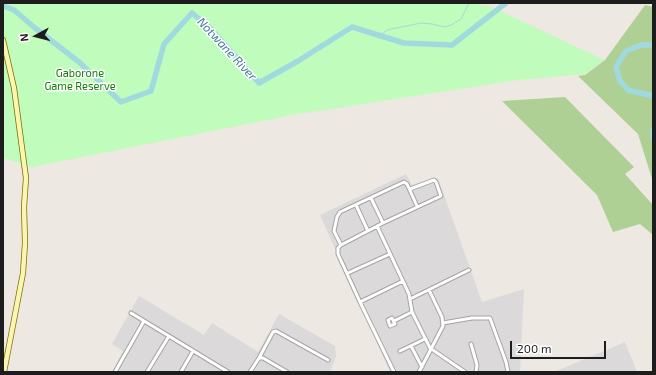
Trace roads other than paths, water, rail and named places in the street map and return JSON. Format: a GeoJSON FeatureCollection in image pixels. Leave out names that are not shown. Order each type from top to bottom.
{"type":"FeatureCollection","features":[{"type":"Feature","properties":{"kind":"street"},"geometry":{"type":"LineString","coordinates":[[3,40],[14,88],[26,171],[23,273],[4,372]]}},
{"type":"Feature","properties":{"kind":"street"},"geometry":{"type":"LineString","coordinates":[[394,372],[360,302],[338,248],[341,245],[417,206],[441,197],[436,182],[433,180],[410,189]]}},
{"type":"Feature","properties":{"kind":"street"},"geometry":{"type":"LineString","coordinates":[[341,245],[334,231],[337,217],[340,212],[404,182],[410,189],[417,206]]}},
{"type":"Feature","properties":{"kind":"street"},"geometry":{"type":"LineString","coordinates":[[371,198],[383,223]]}},
{"type":"Feature","properties":{"kind":"street"},"geometry":{"type":"LineString","coordinates":[[356,205],[368,231]]}},
{"type":"Feature","properties":{"kind":"street"},"geometry":{"type":"LineString","coordinates":[[377,226],[403,281],[410,299],[412,312],[430,348],[465,372]]}},
{"type":"Feature","properties":{"kind":"street"},"geometry":{"type":"LineString","coordinates":[[348,273],[390,254]]}},
{"type":"Feature","properties":{"kind":"street"},"geometry":{"type":"LineString","coordinates":[[410,299],[469,270]]}},
{"type":"Feature","properties":{"kind":"street"},"geometry":{"type":"LineString","coordinates":[[360,302],[403,281]]}},
{"type":"Feature","properties":{"kind":"street"},"geometry":{"type":"LineString","coordinates":[[419,372],[430,348],[443,326],[442,317],[429,290]]}},
{"type":"Feature","properties":{"kind":"street"},"geometry":{"type":"LineString","coordinates":[[394,321],[412,312]]}},
{"type":"Feature","properties":{"kind":"street"},"geometry":{"type":"LineString","coordinates":[[131,313],[228,372]]}},
{"type":"Feature","properties":{"kind":"street"},"geometry":{"type":"LineString","coordinates":[[443,323],[472,318],[490,318],[506,362],[508,372]]}},
{"type":"Feature","properties":{"kind":"street"},"geometry":{"type":"LineString","coordinates":[[115,372],[144,321]]}},
{"type":"Feature","properties":{"kind":"street"},"geometry":{"type":"LineString","coordinates":[[250,372],[273,332],[276,331],[328,360]]}},
{"type":"Feature","properties":{"kind":"street"},"geometry":{"type":"LineString","coordinates":[[147,372],[169,336]]}},
{"type":"Feature","properties":{"kind":"street"},"geometry":{"type":"LineString","coordinates":[[400,351],[426,339]]}},
{"type":"Feature","properties":{"kind":"street"},"geometry":{"type":"LineString","coordinates":[[471,344],[477,365],[476,372]]}},
{"type":"Feature","properties":{"kind":"street"},"geometry":{"type":"LineString","coordinates":[[411,346],[422,367]]}},
{"type":"Feature","properties":{"kind":"street"},"geometry":{"type":"LineString","coordinates":[[181,372],[193,351]]}},
{"type":"Feature","properties":{"kind":"street"},"geometry":{"type":"LineString","coordinates":[[259,358],[263,358],[287,372]]}},
{"type":"Feature","properties":{"kind":"waterway"},"geometry":{"type":"LineString","coordinates":[[380,36],[387,30],[421,23],[445,27],[451,25],[461,19],[469,3]]}},
{"type":"Feature","properties":{"kind":"waterway","name":"Notwane River"},"geometry":{"type":"LineString","coordinates":[[3,6],[14,10],[79,62],[121,102],[151,91],[164,44],[192,13],[210,28],[259,83],[298,61],[352,27],[404,43],[452,45],[506,3]]}},
{"type":"Feature","properties":{"kind":"waterway","name":"Notwane River"},"geometry":{"type":"LineString","coordinates":[[653,45],[641,45],[626,51],[616,67],[620,81],[628,90],[653,96]]}},
{"type":"Feature","properties":{"kind":"waterway","name":"Notwane River"},"geometry":{"type":"LineString","coordinates":[[653,130],[653,137]]}},
{"type":"Feature","properties":{"kind":"park label","name":"Gaborone Game Reserve"},"geometry":{"type":"Point","coordinates":[80,79]}}]}
